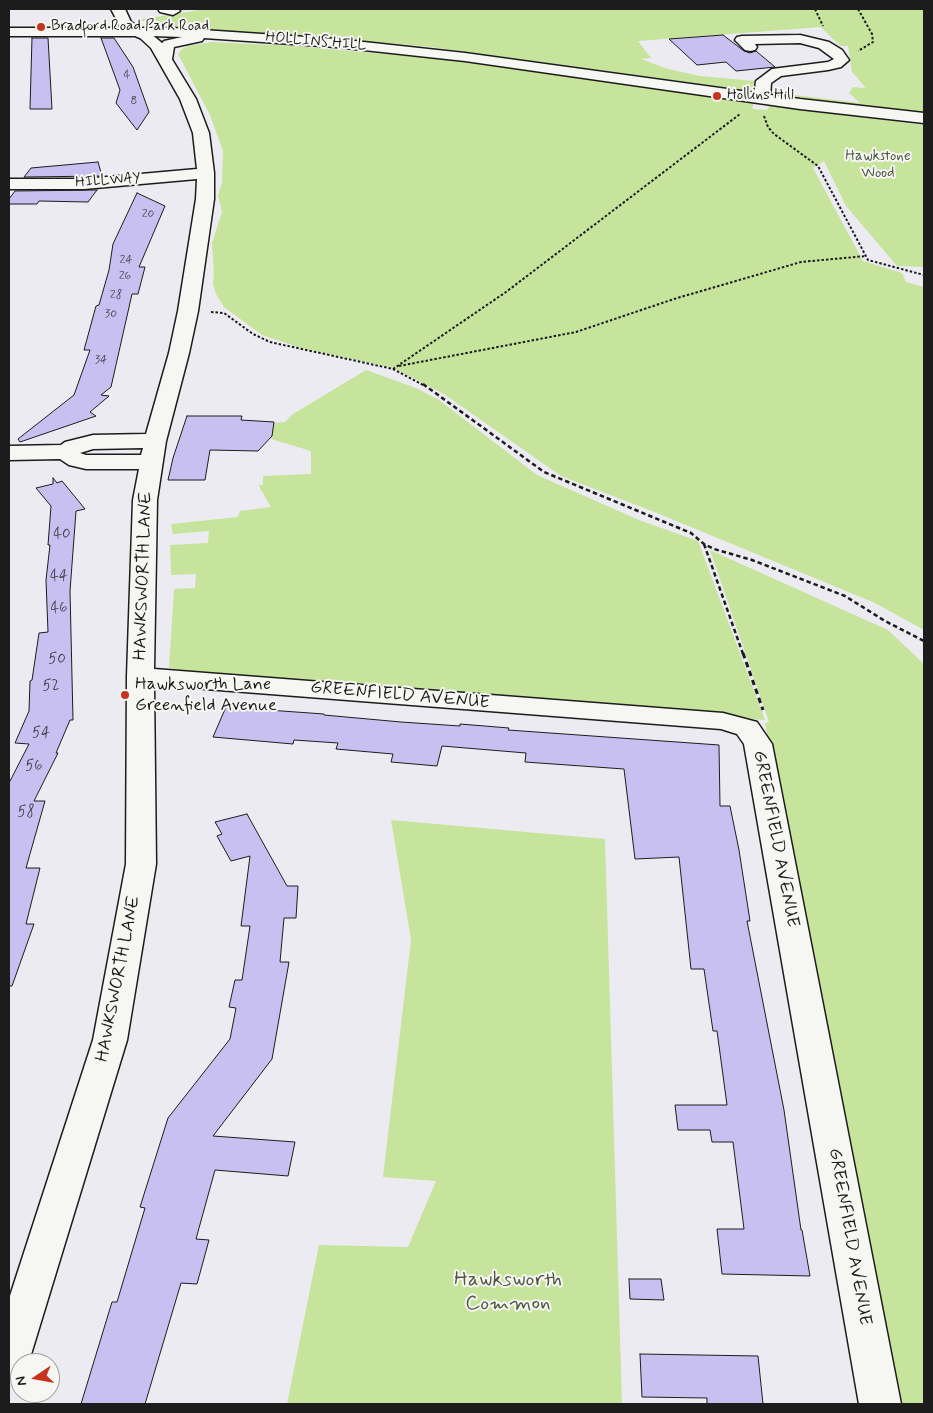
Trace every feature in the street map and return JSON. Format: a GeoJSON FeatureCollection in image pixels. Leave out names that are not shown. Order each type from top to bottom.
{"type":"FeatureCollection","features":[{"type":"Feature","properties":{"kind":"street"},"geometry":{"type":"LineString","coordinates":[[86,31],[112,24],[119,12]]}},
{"type":"Feature","properties":{"kind":"street","name":"HAWKSWORTH LANE"},"geometry":{"type":"LineString","coordinates":[[9,1361],[110,1040],[141,864],[140,676],[145,500],[153,452],[188,311],[205,200],[206,173],[201,133],[188,100],[157,46],[125,24],[119,12]]}},
{"type":"Feature","properties":{"kind":"street"},"geometry":{"type":"LineString","coordinates":[[62,32],[86,31],[142,34]]}},
{"type":"Feature","properties":{"kind":"street"},"geometry":{"type":"LineString","coordinates":[[9,32],[142,34]]}},
{"type":"Feature","properties":{"kind":"street","name":"HOLLINS HILL"},"geometry":{"type":"LineString","coordinates":[[142,34],[244,37],[336,43],[465,57],[763,103],[924,118]]}},
{"type":"Feature","properties":{"kind":"street","name":"HOLLINS HILL"},"geometry":{"type":"LineString","coordinates":[[142,34],[203,38],[244,37]]}},
{"type":"Feature","properties":{"kind":"street"},"geometry":{"type":"LineString","coordinates":[[165,59],[166,47],[169,44],[185,39],[203,38]]}},
{"type":"Feature","properties":{"kind":"street"},"geometry":{"type":"LineString","coordinates":[[750,47],[742,40],[790,38],[815,42],[836,58]]}},
{"type":"Feature","properties":{"kind":"street"},"geometry":{"type":"LineString","coordinates":[[763,103],[762,86],[764,81],[777,72],[836,58]]}},
{"type":"Feature","properties":{"kind":"street","name":"HILLWAY"},"geometry":{"type":"LineString","coordinates":[[9,184],[84,184],[206,173]]}},
{"type":"Feature","properties":{"kind":"street"},"geometry":{"type":"LineString","coordinates":[[9,453],[66,452],[77,460],[86,462],[153,452]]}},
{"type":"Feature","properties":{"kind":"street","name":"GREENFIELD AVENUE"},"geometry":{"type":"LineString","coordinates":[[140,676],[723,721],[747,728],[758,744],[880,1404]]}},
{"type":"Feature","properties":{"kind":"path"},"geometry":{"type":"LineString","coordinates":[[836,58],[866,48],[873,42],[872,34],[858,9]]}},
{"type":"Feature","properties":{"kind":"path"},"geometry":{"type":"LineString","coordinates":[[392,370],[506,292],[750,106],[763,103],[764,120],[774,134],[818,166],[868,260],[924,275]]}},
{"type":"Feature","properties":{"kind":"path"},"geometry":{"type":"LineString","coordinates":[[399,366],[576,332],[674,299],[801,262],[866,256]]}},
{"type":"Feature","properties":{"kind":"path"},"geometry":{"type":"LineString","coordinates":[[188,311],[224,313],[253,334],[270,342],[392,370],[422,384],[444,398],[544,472],[691,533],[704,544],[845,596],[885,621],[924,640]]}},
{"type":"Feature","properties":{"kind":"path"},"geometry":{"type":"LineString","coordinates":[[704,544],[767,721],[747,728]]}},
{"type":"Feature","properties":{"kind":"green space"},"geometry":{"type":"Polygon","coordinates":[[[206,9],[924,9],[924,114],[889,111],[770,94],[771,92],[860,103],[849,93],[853,87],[866,88],[852,72],[848,46],[840,46],[821,27],[638,41],[651,58],[641,59],[668,69],[700,76],[755,81],[751,91],[431,47],[309,36],[201,30],[136,20],[206,9]]]}},
{"type":"Feature","properties":{"kind":"green space","name":"Hawkstone Wood"},"geometry":{"type":"Polygon","coordinates":[[[212,42],[295,46],[452,60],[754,103],[752,109],[767,110],[770,105],[924,125],[924,267],[897,266],[846,206],[824,161],[813,168],[863,261],[902,273],[906,282],[924,287],[924,630],[875,603],[657,513],[561,476],[444,394],[394,368],[301,348],[262,335],[224,307],[216,294],[213,284],[212,243],[222,212],[218,195],[222,183],[223,151],[210,115],[178,54],[188,46],[212,42]]]}},
{"type":"Feature","properties":{"kind":"green space"},"geometry":{"type":"Polygon","coordinates":[[[366,370],[416,388],[439,400],[537,475],[639,520],[698,541],[765,720],[213,674],[169,668],[174,589],[195,588],[196,574],[171,575],[170,545],[208,543],[209,531],[173,534],[171,524],[238,517],[240,511],[271,507],[259,485],[263,485],[263,476],[311,474],[311,451],[271,439],[273,423],[285,422],[293,414],[366,370]]]}},
{"type":"Feature","properties":{"kind":"green space"},"geometry":{"type":"Polygon","coordinates":[[[710,550],[888,630],[924,664],[924,1404],[897,1404],[765,723],[769,722],[710,550]]]}},
{"type":"Feature","properties":{"kind":"green space","name":"Hawksworth Common"},"geometry":{"type":"Polygon","coordinates":[[[391,820],[605,839],[622,1404],[287,1404],[319,1245],[408,1247],[436,1181],[383,1177],[411,940],[391,820]]]}},
{"type":"Feature","properties":{"kind":"building"},"geometry":{"type":"Polygon","coordinates":[[[723,35],[744,51],[750,53],[756,51],[775,67],[736,71],[726,62],[697,65],[669,39],[723,35]]]}},
{"type":"Feature","properties":{"kind":"building"},"geometry":{"type":"Polygon","coordinates":[[[32,38],[48,38],[52,109],[30,109],[32,38]]]}},
{"type":"Feature","properties":{"kind":"building"},"geometry":{"type":"Polygon","coordinates":[[[101,38],[114,38],[133,67],[149,112],[137,130],[116,103],[120,90],[101,38]]]}},
{"type":"Feature","properties":{"kind":"building"},"geometry":{"type":"Polygon","coordinates":[[[98,162],[102,176],[24,177],[31,168],[98,162]]]}},
{"type":"Feature","properties":{"kind":"building"},"geometry":{"type":"Polygon","coordinates":[[[97,190],[88,202],[39,201],[37,204],[9,204],[9,199],[15,191],[97,190]]]}},
{"type":"Feature","properties":{"kind":"building"},"geometry":{"type":"Polygon","coordinates":[[[137,193],[165,206],[139,267],[145,267],[138,294],[132,294],[111,387],[101,395],[109,396],[90,412],[96,416],[20,442],[18,439],[74,395],[90,350],[84,350],[96,306],[99,305],[109,270],[113,244],[137,193]]]}},
{"type":"Feature","properties":{"kind":"building"},"geometry":{"type":"Polygon","coordinates":[[[187,416],[242,416],[241,420],[274,422],[272,436],[258,451],[210,450],[205,480],[168,480],[187,416]]]}},
{"type":"Feature","properties":{"kind":"building"},"geometry":{"type":"Polygon","coordinates":[[[53,478],[57,483],[62,481],[85,509],[76,511],[70,591],[73,720],[70,720],[56,753],[58,753],[34,801],[45,801],[26,868],[40,868],[26,924],[34,924],[12,986],[9,986],[9,783],[29,744],[15,743],[29,711],[30,681],[32,680],[39,633],[48,632],[46,580],[50,545],[48,545],[51,506],[36,488],[53,484],[53,478]]]}},
{"type":"Feature","properties":{"kind":"building"},"geometry":{"type":"Polygon","coordinates":[[[226,707],[401,722],[460,726],[460,724],[509,728],[508,730],[719,745],[720,806],[730,806],[739,850],[750,921],[747,921],[784,1110],[801,1230],[810,1276],[722,1274],[717,1229],[744,1229],[733,1142],[712,1142],[710,1130],[678,1130],[675,1105],[727,1105],[717,1031],[713,1031],[704,969],[691,969],[679,857],[635,859],[624,769],[525,762],[526,753],[442,746],[437,766],[391,762],[393,754],[336,749],[338,743],[294,740],[293,744],[213,737],[226,707]]]}},
{"type":"Feature","properties":{"kind":"building"},"geometry":{"type":"Polygon","coordinates":[[[247,814],[287,886],[298,886],[296,918],[284,918],[280,962],[289,962],[272,1059],[213,1136],[295,1142],[288,1176],[215,1170],[196,1239],[209,1240],[197,1284],[181,1283],[145,1404],[81,1404],[112,1302],[117,1302],[145,1208],[140,1207],[168,1118],[230,1039],[236,1008],[229,1007],[235,980],[242,980],[250,926],[241,926],[250,856],[231,861],[217,836],[222,834],[215,822],[247,814]]]}},
{"type":"Feature","properties":{"kind":"building"},"geometry":{"type":"Polygon","coordinates":[[[629,1279],[661,1279],[664,1300],[630,1299],[629,1279]]]}},
{"type":"Feature","properties":{"kind":"building"},"geometry":{"type":"Polygon","coordinates":[[[640,1354],[758,1356],[763,1404],[707,1404],[707,1398],[642,1397],[640,1354]]]}},
{"type":"Feature","properties":{"kind":"place","name":"Bradford Road Park Road"},"geometry":{"type":"Point","coordinates":[41,27]}},
{"type":"Feature","properties":{"kind":"place","name":"Hollins Hill"},"geometry":{"type":"Point","coordinates":[717,96]}},
{"type":"Feature","properties":{"kind":"place","name":"Hawksworth Lane Greenfield Avenue"},"geometry":{"type":"Point","coordinates":[125,695]}}]}
